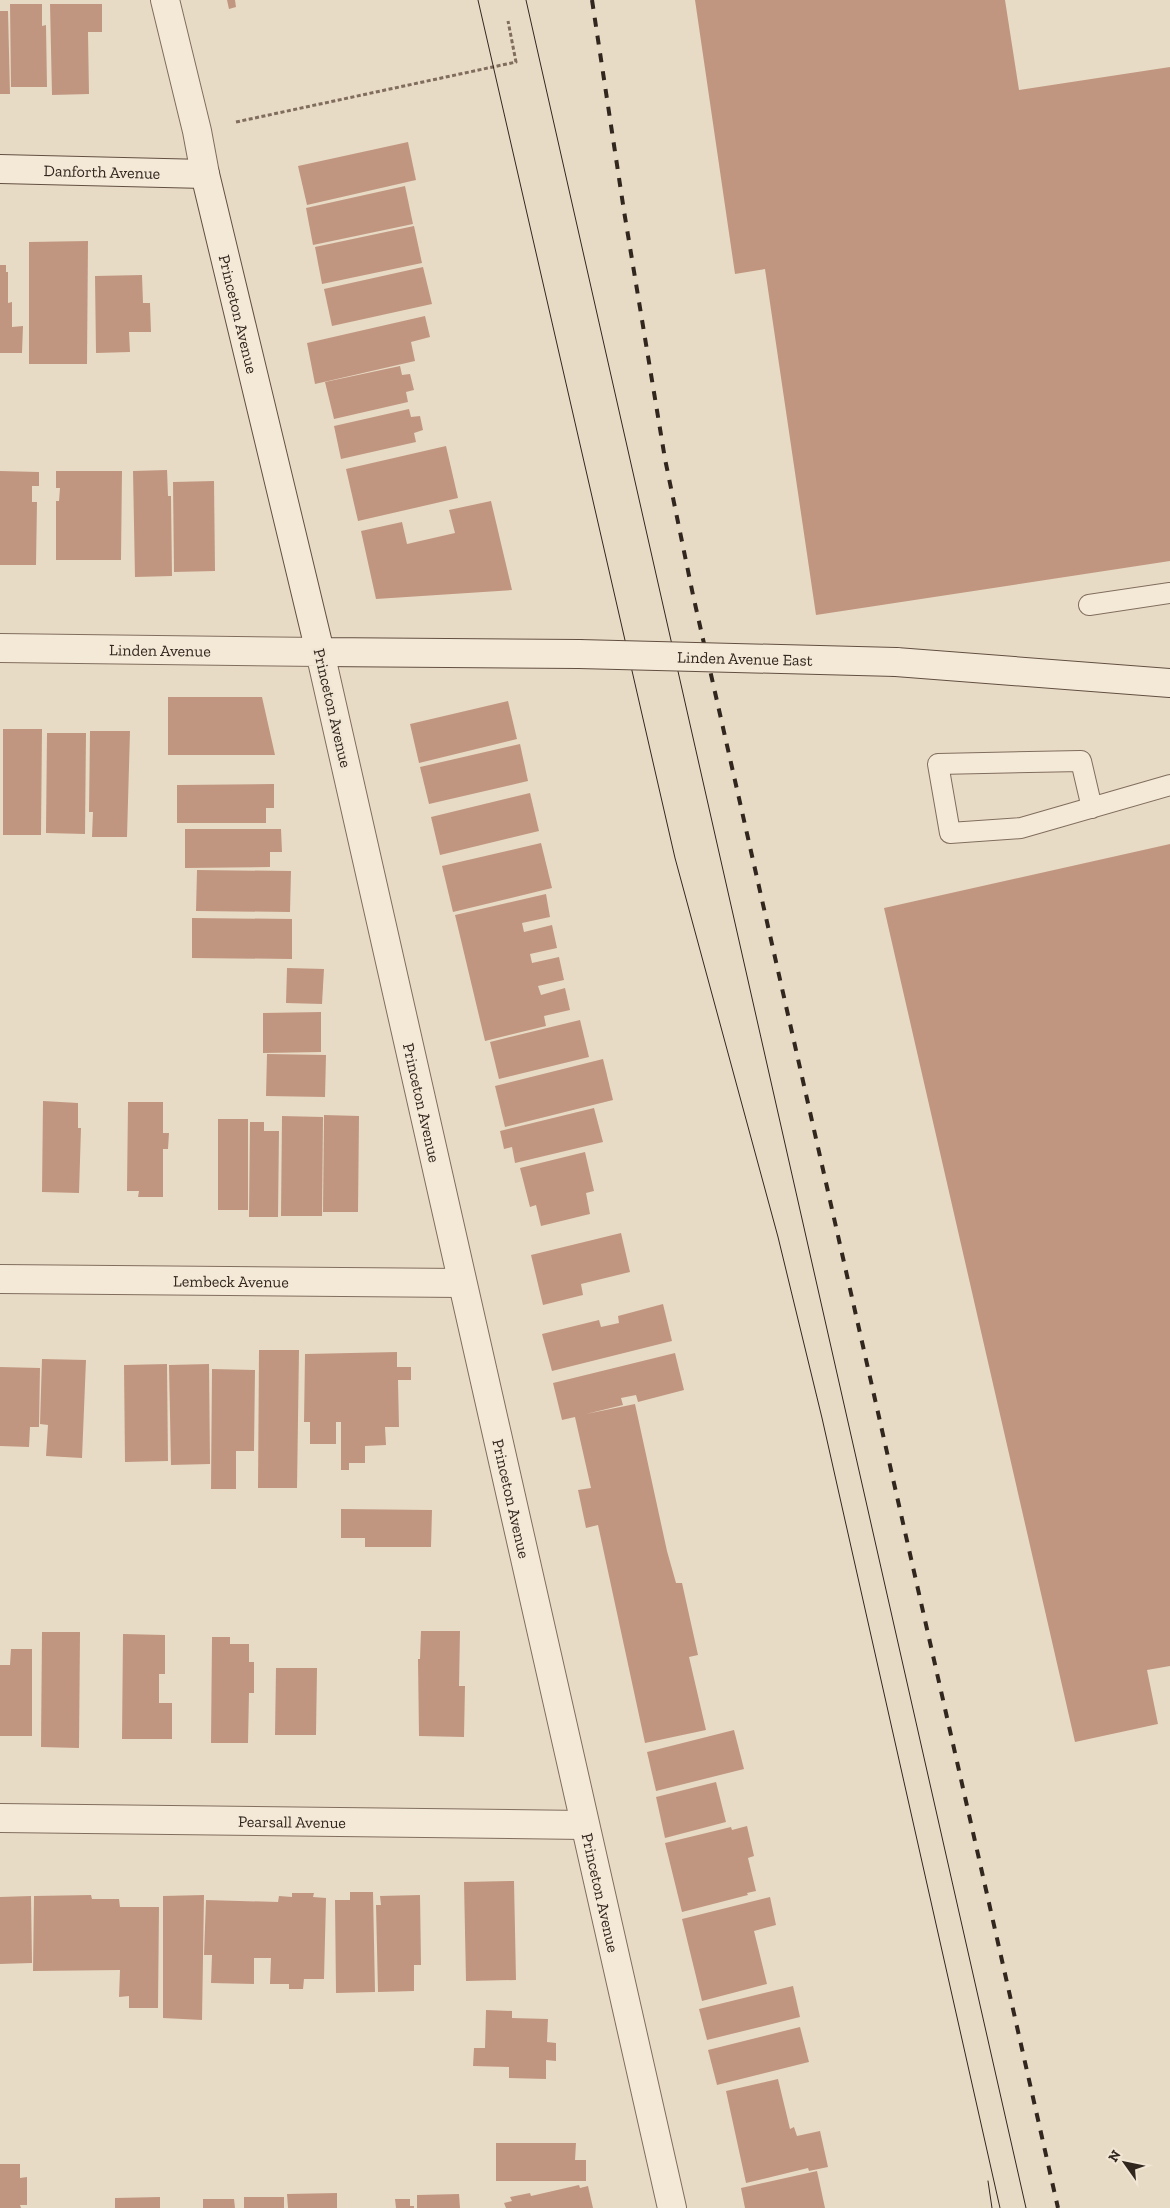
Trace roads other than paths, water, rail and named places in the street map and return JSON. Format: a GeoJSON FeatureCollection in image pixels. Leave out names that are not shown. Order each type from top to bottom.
{"type":"FeatureCollection","features":[{"type":"Feature","properties":{"kind":"street","name":"Princeton Avenue"},"geometry":{"type":"LineString","coordinates":[[165,0],[320,652],[672,2208]]}},
{"type":"Feature","properties":{"kind":"street","name":"Danforth Avenue"},"geometry":{"type":"LineString","coordinates":[[0,169],[205,174]]}},
{"type":"Feature","properties":{"kind":"street","name":"Linden Avenue"},"geometry":{"type":"LineString","coordinates":[[0,648],[320,652]]}},
{"type":"Feature","properties":{"kind":"street","name":"Linden Avenue East"},"geometry":{"type":"LineString","coordinates":[[320,652],[579,654],[896,662],[1170,683]]}},
{"type":"Feature","properties":{"kind":"street","name":"Lembeck Avenue"},"geometry":{"type":"LineString","coordinates":[[0,1279],[462,1283]]}},
{"type":"Feature","properties":{"kind":"street","name":"Pearsall Avenue"},"geometry":{"type":"LineString","coordinates":[[0,1818],[584,1825]]}},
{"type":"Feature","properties":{"kind":"lane"},"geometry":{"type":"LineString","coordinates":[[1089,605],[1170,593]]}},
{"type":"Feature","properties":{"kind":"lane"},"geometry":{"type":"LineString","coordinates":[[1092,808],[1081,760],[938,764],[950,833],[1021,828],[1092,808],[1170,785]]}},
{"type":"Feature","properties":{"kind":"tram line"},"geometry":{"type":"LineString","coordinates":[[478,0],[675,858],[778,1237],[822,1418],[1000,2208]]}},
{"type":"Feature","properties":{"kind":"tram line"},"geometry":{"type":"LineString","coordinates":[[526,0],[1026,2208]]}},
{"type":"Feature","properties":{"kind":"tram line"},"geometry":{"type":"LineString","coordinates":[[988,2181],[992,2208]]}},
{"type":"Feature","properties":{"kind":"railway"},"geometry":{"type":"LineString","coordinates":[[592,0],[624,211],[665,459],[693,595],[1058,2208]]}}]}
